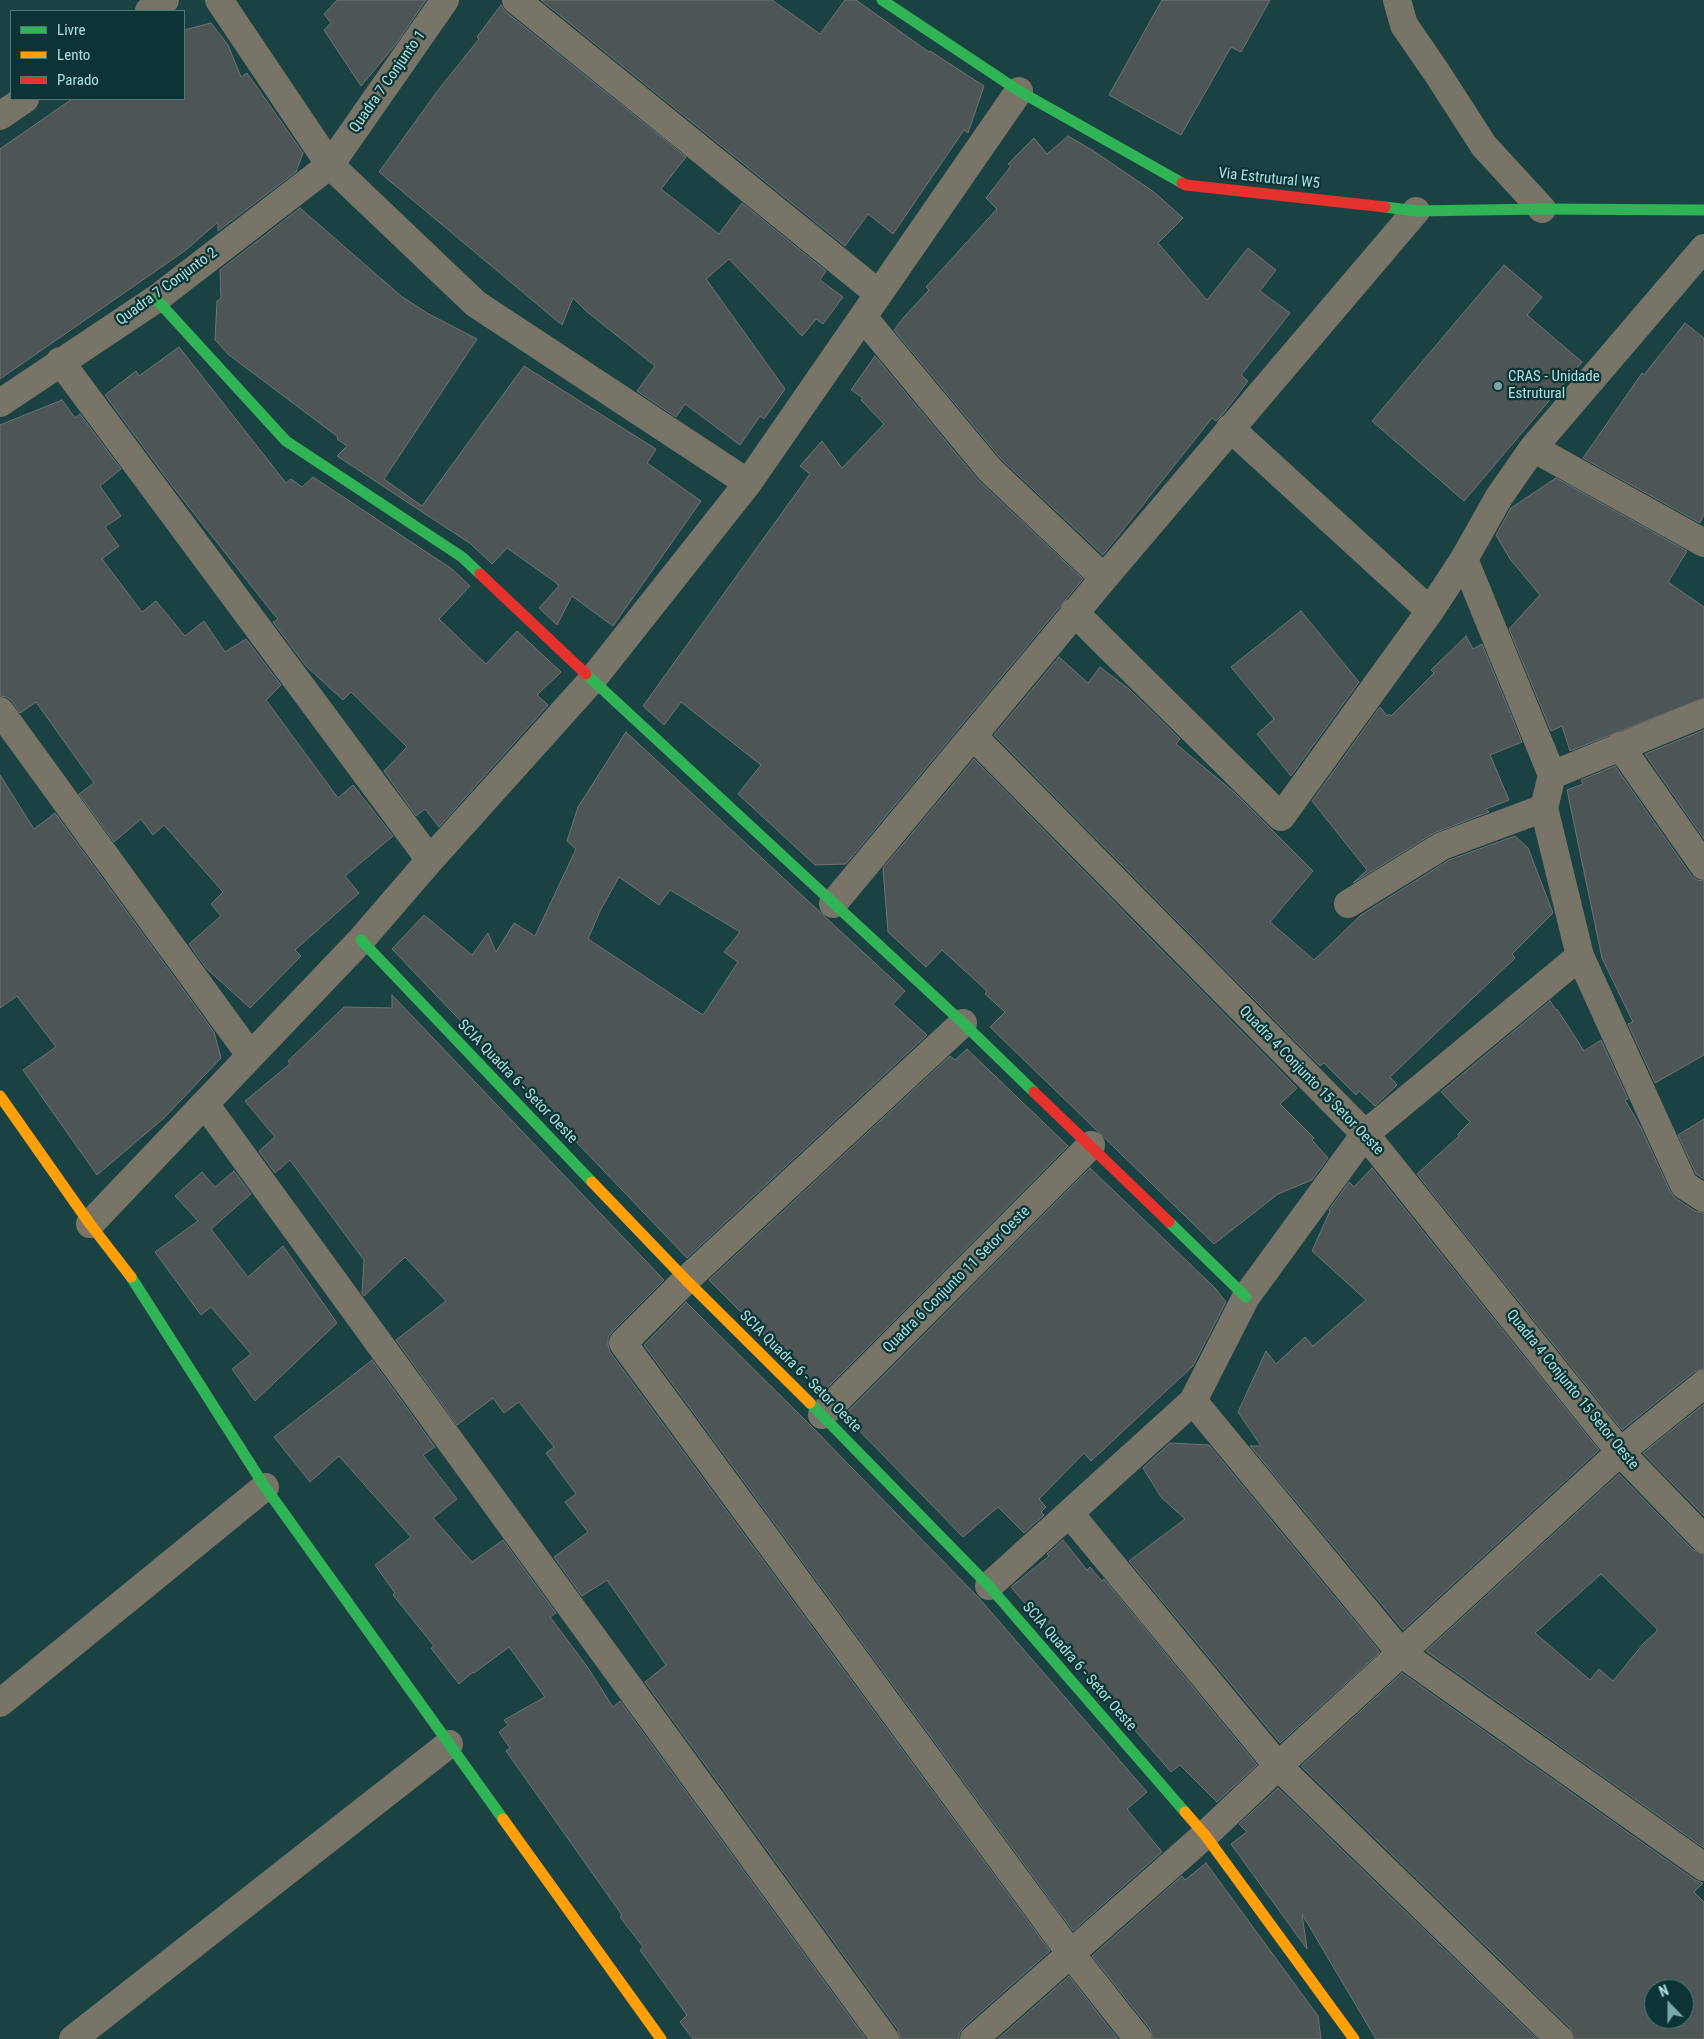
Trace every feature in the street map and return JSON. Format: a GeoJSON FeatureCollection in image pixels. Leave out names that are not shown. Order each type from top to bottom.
{"type":"FeatureCollection","features":[{"type":"Feature","properties":{"kind":"street"},"geometry":{"type":"LineString","coordinates":[[150,10],[165,0]]}},
{"type":"Feature","properties":{"kind":"street"},"geometry":{"type":"LineString","coordinates":[[219,0],[330,165],[476,304],[748,483]]}},
{"type":"Feature","properties":{"kind":"street","name":"Quadra 7 Conjunto 1"},"geometry":{"type":"LineString","coordinates":[[330,165],[445,0]]}},
{"type":"Feature","properties":{"kind":"street"},"geometry":{"type":"LineString","coordinates":[[516,0],[879,294]]}},
{"type":"Feature","properties":{"kind":"street","name":"Via Estrutural W5"},"geometry":{"type":"LineString","coordinates":[[882,0],[1019,91],[1186,185],[1416,211],[1542,209],[1704,210]]}},
{"type":"Feature","properties":{"kind":"street"},"geometry":{"type":"LineString","coordinates":[[1397,0],[1404,25],[1484,146],[1542,209]]}},
{"type":"Feature","properties":{"kind":"street"},"geometry":{"type":"LineString","coordinates":[[90,1224],[361,940],[430,860],[592,680],[748,483],[1019,91]]}},
{"type":"Feature","properties":{"kind":"street"},"geometry":{"type":"LineString","coordinates":[[0,116],[24,100]]}},
{"type":"Feature","properties":{"kind":"street","name":"Quadra 7 Conjunto 2"},"geometry":{"type":"LineString","coordinates":[[0,402],[156,299],[330,165]]}},
{"type":"Feature","properties":{"kind":"street"},"geometry":{"type":"LineString","coordinates":[[832,904],[1074,612],[1416,211]]}},
{"type":"Feature","properties":{"kind":"street"},"geometry":{"type":"LineString","coordinates":[[1074,612],[1281,817],[1430,611],[1464,559],[1499,497],[1533,448],[1704,248]]}},
{"type":"Feature","properties":{"kind":"street"},"geometry":{"type":"LineString","coordinates":[[156,299],[286,441],[462,556],[832,904],[963,1023],[1246,1297]]}},
{"type":"Feature","properties":{"kind":"street"},"geometry":{"type":"LineString","coordinates":[[863,317],[990,470],[1104,578]]}},
{"type":"Feature","properties":{"kind":"street"},"geometry":{"type":"LineString","coordinates":[[60,361],[430,860]]}},
{"type":"Feature","properties":{"kind":"street"},"geometry":{"type":"LineString","coordinates":[[1230,428],[1430,611]]}},
{"type":"Feature","properties":{"kind":"street"},"geometry":{"type":"LineString","coordinates":[[1533,448],[1704,543]]}},
{"type":"Feature","properties":{"kind":"street"},"geometry":{"type":"LineString","coordinates":[[1464,559],[1552,775],[1544,808],[1580,956],[1684,1185],[1704,1198]]}},
{"type":"Feature","properties":{"kind":"street"},"geometry":{"type":"LineString","coordinates":[[0,711],[250,1055]]}},
{"type":"Feature","properties":{"kind":"street"},"geometry":{"type":"LineString","coordinates":[[1552,775],[1704,712]]}},
{"type":"Feature","properties":{"kind":"street","name":"Quadra 4 Conjunto 15 Setor Oeste"},"geometry":{"type":"LineString","coordinates":[[973,736],[1365,1134],[1620,1452],[1704,1538]]}},
{"type":"Feature","properties":{"kind":"street"},"geometry":{"type":"LineString","coordinates":[[1620,746],[1704,866]]}},
{"type":"Feature","properties":{"kind":"street"},"geometry":{"type":"LineString","coordinates":[[1348,904],[1442,846],[1544,808]]}},
{"type":"Feature","properties":{"kind":"street","name":"SCIA Quadra 6 - Setor Oeste"},"geometry":{"type":"LineString","coordinates":[[361,940],[686,1280],[822,1415],[989,1586],[1205,1836],[1354,2039]]}},
{"type":"Feature","properties":{"kind":"street"},"geometry":{"type":"LineString","coordinates":[[989,1586],[1193,1401],[1246,1297],[1365,1134],[1580,956]]}},
{"type":"Feature","properties":{"kind":"street"},"geometry":{"type":"LineString","coordinates":[[963,1023],[686,1280],[623,1343],[1071,1954],[1138,2039]]}},
{"type":"Feature","properties":{"kind":"street"},"geometry":{"type":"LineString","coordinates":[[0,1096],[90,1224],[127,1271],[265,1487],[660,2039]]}},
{"type":"Feature","properties":{"kind":"street"},"geometry":{"type":"LineString","coordinates":[[204,1104],[886,2039]]}},
{"type":"Feature","properties":{"kind":"street","name":"Quadra 6 Conjunto 11 Setor Oeste"},"geometry":{"type":"LineString","coordinates":[[822,1415],[1091,1145]]}},
{"type":"Feature","properties":{"kind":"street"},"geometry":{"type":"LineString","coordinates":[[974,2039],[1205,1836],[1278,1766],[1620,1452],[1704,1384]]}},
{"type":"Feature","properties":{"kind":"street"},"geometry":{"type":"LineString","coordinates":[[1193,1401],[1401,1653],[1704,1867]]}},
{"type":"Feature","properties":{"kind":"street"},"geometry":{"type":"LineString","coordinates":[[0,1703],[265,1487]]}},
{"type":"Feature","properties":{"kind":"street"},"geometry":{"type":"LineString","coordinates":[[1070,1514],[1278,1766],[1559,2039]]}},
{"type":"Feature","properties":{"kind":"street"},"geometry":{"type":"LineString","coordinates":[[73,2039],[449,1744]]}},
{"type":"Feature","properties":{"kind":"building"},"geometry":{"type":"Polygon","coordinates":[[[337,0],[426,0],[396,44],[361,86],[324,30],[331,23],[324,14],[337,0]]]}},
{"type":"Feature","properties":{"kind":"building"},"geometry":{"type":"Polygon","coordinates":[[[541,0],[772,0],[820,34],[845,0],[856,0],[929,52],[984,86],[968,133],[964,130],[893,234],[868,214],[845,246],[541,0]]]}},
{"type":"Feature","properties":{"kind":"building"},"geometry":{"type":"Polygon","coordinates":[[[1162,0],[1270,0],[1241,52],[1231,47],[1181,135],[1109,95],[1162,0]]]}},
{"type":"Feature","properties":{"kind":"building"},"geometry":{"type":"Polygon","coordinates":[[[501,5],[506,12],[686,157],[661,189],[719,234],[742,203],[826,271],[820,280],[843,297],[823,324],[816,319],[802,336],[729,259],[706,279],[785,389],[764,419],[760,416],[740,445],[685,404],[676,417],[637,391],[655,366],[586,311],[573,298],[562,325],[379,172],[439,89],[479,39],[477,37],[501,5]]]}},
{"type":"Feature","properties":{"kind":"building"},"geometry":{"type":"Polygon","coordinates":[[[211,23],[228,45],[241,77],[247,73],[303,153],[296,172],[218,231],[218,222],[186,250],[0,379],[0,149],[71,100],[185,100],[185,30],[211,23]]]}},
{"type":"Feature","properties":{"kind":"building"},"geometry":{"type":"Polygon","coordinates":[[[1068,136],[1154,192],[1183,218],[1158,243],[1207,300],[1248,248],[1276,270],[1260,291],[1290,313],[1241,375],[1248,381],[1223,414],[1216,421],[1212,418],[1103,555],[1001,459],[894,330],[929,290],[926,287],[997,209],[986,198],[1011,166],[1008,164],[1034,138],[1047,154],[1068,136]]]}},
{"type":"Feature","properties":{"kind":"building"},"geometry":{"type":"Polygon","coordinates":[[[300,208],[401,296],[427,313],[477,339],[384,479],[422,506],[524,366],[656,449],[647,463],[701,501],[613,626],[572,596],[557,625],[539,608],[559,586],[555,582],[507,548],[492,564],[471,544],[337,456],[347,446],[337,439],[338,437],[229,355],[215,340],[217,301],[221,298],[220,270],[300,208]]]}},
{"type":"Feature","properties":{"kind":"building","name":"CRAS - Unidade Estrutural"},"geometry":{"type":"Polygon","coordinates":[[[1504,265],[1542,297],[1527,315],[1582,362],[1464,501],[1372,421],[1504,265]]]}},
{"type":"Feature","properties":{"kind":"building"},"geometry":{"type":"Polygon","coordinates":[[[1685,323],[1704,338],[1704,514],[1700,523],[1583,458],[1642,373],[1644,375],[1685,323]]]}},
{"type":"Feature","properties":{"kind":"building"},"geometry":{"type":"Polygon","coordinates":[[[179,347],[286,483],[291,479],[302,487],[313,477],[452,569],[470,586],[439,619],[486,664],[517,631],[561,672],[537,695],[548,705],[439,827],[425,809],[416,816],[384,771],[407,747],[351,692],[343,700],[306,666],[273,622],[278,619],[173,487],[105,395],[136,371],[139,376],[179,347]]]}},
{"type":"Feature","properties":{"kind":"building"},"geometry":{"type":"Polygon","coordinates":[[[875,356],[978,480],[1083,579],[846,864],[815,865],[738,794],[761,765],[681,702],[664,725],[643,706],[810,474],[800,466],[822,441],[842,468],[884,424],[861,400],[863,398],[851,390],[875,356]]]}},
{"type":"Feature","properties":{"kind":"building"},"geometry":{"type":"Polygon","coordinates":[[[62,400],[75,418],[80,414],[121,469],[100,486],[121,516],[105,527],[119,546],[102,559],[142,612],[156,601],[185,636],[204,621],[225,652],[246,639],[281,685],[266,700],[338,798],[353,785],[393,836],[345,876],[359,893],[295,950],[301,956],[250,1008],[206,968],[189,944],[221,916],[211,904],[223,892],[164,825],[153,835],[141,819],[114,842],[79,794],[94,783],[36,702],[20,713],[12,701],[7,697],[0,696],[0,425],[62,400]]]}},
{"type":"Feature","properties":{"kind":"building"},"geometry":{"type":"Polygon","coordinates":[[[1556,478],[1687,551],[1668,582],[1704,607],[1704,698],[1570,751],[1562,726],[1551,731],[1509,629],[1540,595],[1510,559],[1496,535],[1511,508],[1556,478]]]}},
{"type":"Feature","properties":{"kind":"building"},"geometry":{"type":"Polygon","coordinates":[[[1301,611],[1359,682],[1291,776],[1257,734],[1274,719],[1231,667],[1301,611]]]}},
{"type":"Feature","properties":{"kind":"building"},"geometry":{"type":"Polygon","coordinates":[[[1466,636],[1473,649],[1482,644],[1522,742],[1490,755],[1509,800],[1486,809],[1489,812],[1434,833],[1353,883],[1367,870],[1312,801],[1380,707],[1387,716],[1389,714],[1391,716],[1434,673],[1431,670],[1466,636]]]}},
{"type":"Feature","properties":{"kind":"building"},"geometry":{"type":"Polygon","coordinates":[[[1059,657],[1088,683],[1100,667],[1129,689],[1180,739],[1176,744],[1235,793],[1313,871],[1270,922],[1314,960],[1361,915],[1449,860],[1515,836],[1528,848],[1553,913],[1512,954],[1515,958],[1390,1077],[1397,1085],[1375,1106],[1359,1091],[1356,1095],[1324,1063],[1320,1066],[994,735],[1059,657]]]}},
{"type":"Feature","properties":{"kind":"building"},"geometry":{"type":"Polygon","coordinates":[[[1704,730],[1704,839],[1645,754],[1704,730]]]}},
{"type":"Feature","properties":{"kind":"building"},"geometry":{"type":"Polygon","coordinates":[[[626,732],[905,991],[893,1004],[927,1035],[687,1258],[392,949],[424,915],[472,955],[488,933],[496,952],[514,923],[535,936],[576,849],[567,841],[578,807],[626,732]],[[619,877],[600,911],[588,939],[703,1015],[738,962],[724,952],[740,932],[670,890],[659,905],[619,877]]]}},
{"type":"Feature","properties":{"kind":"building"},"geometry":{"type":"Polygon","coordinates":[[[974,759],[1297,1088],[1280,1104],[1314,1138],[1312,1140],[1328,1158],[1312,1180],[1278,1194],[1214,1244],[990,1027],[1005,1012],[985,994],[987,991],[942,950],[926,967],[888,932],[883,868],[974,759]]]}},
{"type":"Feature","properties":{"kind":"building"},"geometry":{"type":"Polygon","coordinates":[[[1615,766],[1691,875],[1697,880],[1704,881],[1704,1055],[1655,1083],[1628,1024],[1633,1022],[1602,958],[1567,790],[1583,784],[1581,780],[1615,766]]]}},
{"type":"Feature","properties":{"kind":"building"},"geometry":{"type":"Polygon","coordinates":[[[0,775],[34,829],[55,813],[214,1032],[221,1058],[164,1118],[97,1175],[23,1070],[56,1047],[17,996],[0,1008],[0,775]]]}},
{"type":"Feature","properties":{"kind":"building"},"geometry":{"type":"Polygon","coordinates":[[[392,995],[664,1280],[612,1332],[608,1338],[610,1352],[1050,1951],[964,2027],[959,2034],[959,2039],[900,2039],[898,2030],[645,1682],[666,1665],[607,1580],[582,1596],[554,1557],[588,1532],[565,1502],[576,1494],[546,1453],[554,1447],[519,1402],[504,1413],[493,1398],[457,1425],[396,1340],[446,1301],[405,1257],[364,1296],[362,1293],[364,1260],[290,1160],[275,1173],[259,1151],[275,1137],[245,1101],[290,1064],[288,1061],[344,1007],[392,1008],[392,995]]]}},
{"type":"Feature","properties":{"kind":"building"},"geometry":{"type":"Polygon","coordinates":[[[1550,1001],[1584,1051],[1601,1040],[1628,1099],[1625,1100],[1640,1126],[1670,1191],[1675,1198],[1695,1211],[1704,1213],[1704,1369],[1694,1372],[1622,1430],[1417,1174],[1459,1136],[1458,1134],[1470,1122],[1441,1092],[1550,1001]]]}},
{"type":"Feature","properties":{"kind":"building"},"geometry":{"type":"Polygon","coordinates":[[[967,1049],[1068,1146],[822,1393],[709,1280],[950,1056],[955,1060],[967,1049]]]}},
{"type":"Feature","properties":{"kind":"building"},"geometry":{"type":"Polygon","coordinates":[[[1704,1119],[1704,1179],[1696,1174],[1678,1135],[1704,1119]]]}},
{"type":"Feature","properties":{"kind":"building"},"geometry":{"type":"Polygon","coordinates":[[[1090,1168],[1215,1288],[1226,1302],[1193,1366],[1091,1461],[1084,1453],[1039,1499],[1046,1507],[1041,1512],[1044,1515],[1024,1533],[998,1507],[963,1537],[844,1415],[1090,1168]]]}},
{"type":"Feature","properties":{"kind":"building"},"geometry":{"type":"Polygon","coordinates":[[[1372,1168],[1599,1450],[1403,1630],[1250,1446],[1261,1446],[1238,1412],[1266,1351],[1276,1364],[1305,1337],[1313,1346],[1366,1300],[1312,1251],[1329,1210],[1349,1182],[1354,1187],[1372,1168]]]}},
{"type":"Feature","properties":{"kind":"building"},"geometry":{"type":"Polygon","coordinates":[[[234,1171],[251,1194],[211,1229],[248,1277],[283,1246],[337,1323],[255,1401],[232,1369],[251,1354],[211,1307],[201,1315],[155,1252],[198,1221],[175,1196],[202,1172],[215,1187],[234,1171]]]}},
{"type":"Feature","properties":{"kind":"building"},"geometry":{"type":"Polygon","coordinates":[[[686,1302],[811,1426],[978,1597],[1147,1792],[1127,1809],[1162,1852],[1073,1931],[644,1345],[686,1302]]]}},
{"type":"Feature","properties":{"kind":"building"},"geometry":{"type":"Polygon","coordinates":[[[372,1360],[435,1447],[423,1455],[457,1499],[433,1518],[472,1562],[503,1540],[556,1613],[550,1617],[586,1665],[613,1707],[620,1701],[866,2039],[693,2039],[680,2022],[687,2015],[640,1950],[643,1947],[620,1917],[622,1915],[506,1751],[510,1748],[499,1732],[508,1725],[504,1720],[545,1697],[509,1647],[459,1684],[431,1648],[434,1646],[393,1595],[395,1593],[375,1565],[411,1537],[339,1456],[310,1482],[274,1437],[372,1360]]]}},
{"type":"Feature","properties":{"kind":"building"},"geometry":{"type":"Polygon","coordinates":[[[1704,1404],[1704,1516],[1643,1453],[1704,1404]]]}},
{"type":"Feature","properties":{"kind":"building"},"geometry":{"type":"Polygon","coordinates":[[[1170,1443],[1209,1445],[1380,1652],[1280,1743],[1129,1561],[1185,1519],[1161,1497],[1143,1468],[1170,1443]]]}},
{"type":"Feature","properties":{"kind":"building"},"geometry":{"type":"Polygon","coordinates":[[[1619,1474],[1693,1550],[1704,1554],[1704,1848],[1426,1651],[1619,1474]],[[1601,1574],[1535,1633],[1590,1680],[1599,1669],[1613,1681],[1657,1629],[1601,1574]]]}},
{"type":"Feature","properties":{"kind":"building"},"geometry":{"type":"Polygon","coordinates":[[[1063,1540],[1087,1570],[1090,1567],[1102,1581],[1104,1579],[1257,1765],[1217,1802],[1180,1765],[1171,1772],[1011,1587],[1049,1556],[1047,1554],[1063,1540]]]}},
{"type":"Feature","properties":{"kind":"building"},"geometry":{"type":"Polygon","coordinates":[[[1402,1673],[1695,1880],[1703,1883],[1694,1892],[1704,1902],[1704,2039],[1574,2039],[1570,2028],[1301,1766],[1402,1673]]]}},
{"type":"Feature","properties":{"kind":"building"},"geometry":{"type":"Polygon","coordinates":[[[1278,1788],[1537,2039],[1376,2039],[1302,1914],[1307,1949],[1231,1844],[1247,1832],[1239,1824],[1278,1788]]]}},
{"type":"Feature","properties":{"kind":"building"},"geometry":{"type":"Polygon","coordinates":[[[1206,1863],[1318,2016],[1321,2039],[1153,2039],[1150,2029],[1092,1956],[1182,1876],[1185,1880],[1206,1863]]]}},
{"type":"Feature","properties":{"kind":"building"},"geometry":{"type":"Polygon","coordinates":[[[1069,1976],[1118,2039],[998,2039],[1069,1976]]]}},
{"type":"Feature","properties":{"kind":"traffic: fast"},"geometry":{"type":"LineString","coordinates":[[882,0],[1019,91],[1182,183]]}},
{"type":"Feature","properties":{"kind":"traffic: fast"},"geometry":{"type":"LineString","coordinates":[[1385,207],[1416,211],[1542,209],[1704,210]]}},
{"type":"Feature","properties":{"kind":"traffic: fast"},"geometry":{"type":"LineString","coordinates":[[156,299],[286,441],[462,557],[480,574]]}},
{"type":"Feature","properties":{"kind":"traffic: fast"},"geometry":{"type":"LineString","coordinates":[[586,674],[963,1023],[1034,1092]]}},
{"type":"Feature","properties":{"kind":"traffic: fast"},"geometry":{"type":"LineString","coordinates":[[361,940],[592,1182]]}},
{"type":"Feature","properties":{"kind":"traffic: fast"},"geometry":{"type":"LineString","coordinates":[[1169,1222],[1246,1297]]}},
{"type":"Feature","properties":{"kind":"traffic: fast"},"geometry":{"type":"LineString","coordinates":[[131,1277],[265,1487],[503,1819]]}},
{"type":"Feature","properties":{"kind":"traffic: fast"},"geometry":{"type":"LineString","coordinates":[[810,1403],[989,1586],[1185,1812]]}},
{"type":"Feature","properties":{"kind":"traffic: slow"},"geometry":{"type":"LineString","coordinates":[[0,1096],[90,1224],[131,1277]]}},
{"type":"Feature","properties":{"kind":"traffic: slow"},"geometry":{"type":"LineString","coordinates":[[592,1182],[686,1280],[810,1403]]}},
{"type":"Feature","properties":{"kind":"traffic: slow"},"geometry":{"type":"LineString","coordinates":[[1185,1812],[1205,1835],[1354,2039]]}},
{"type":"Feature","properties":{"kind":"traffic: slow"},"geometry":{"type":"LineString","coordinates":[[503,1819],[661,2039]]}},
{"type":"Feature","properties":{"kind":"traffic: jam"},"geometry":{"type":"LineString","coordinates":[[1182,183],[1186,185],[1385,207]]}},
{"type":"Feature","properties":{"kind":"traffic: jam"},"geometry":{"type":"LineString","coordinates":[[480,574],[586,674]]}},
{"type":"Feature","properties":{"kind":"traffic: jam"},"geometry":{"type":"LineString","coordinates":[[1034,1092],[1169,1222]]}},
{"type":"Feature","properties":{"kind":"place","name":"CRAS - Unidade Estrutural"},"geometry":{"type":"Point","coordinates":[1498,386]}}]}
